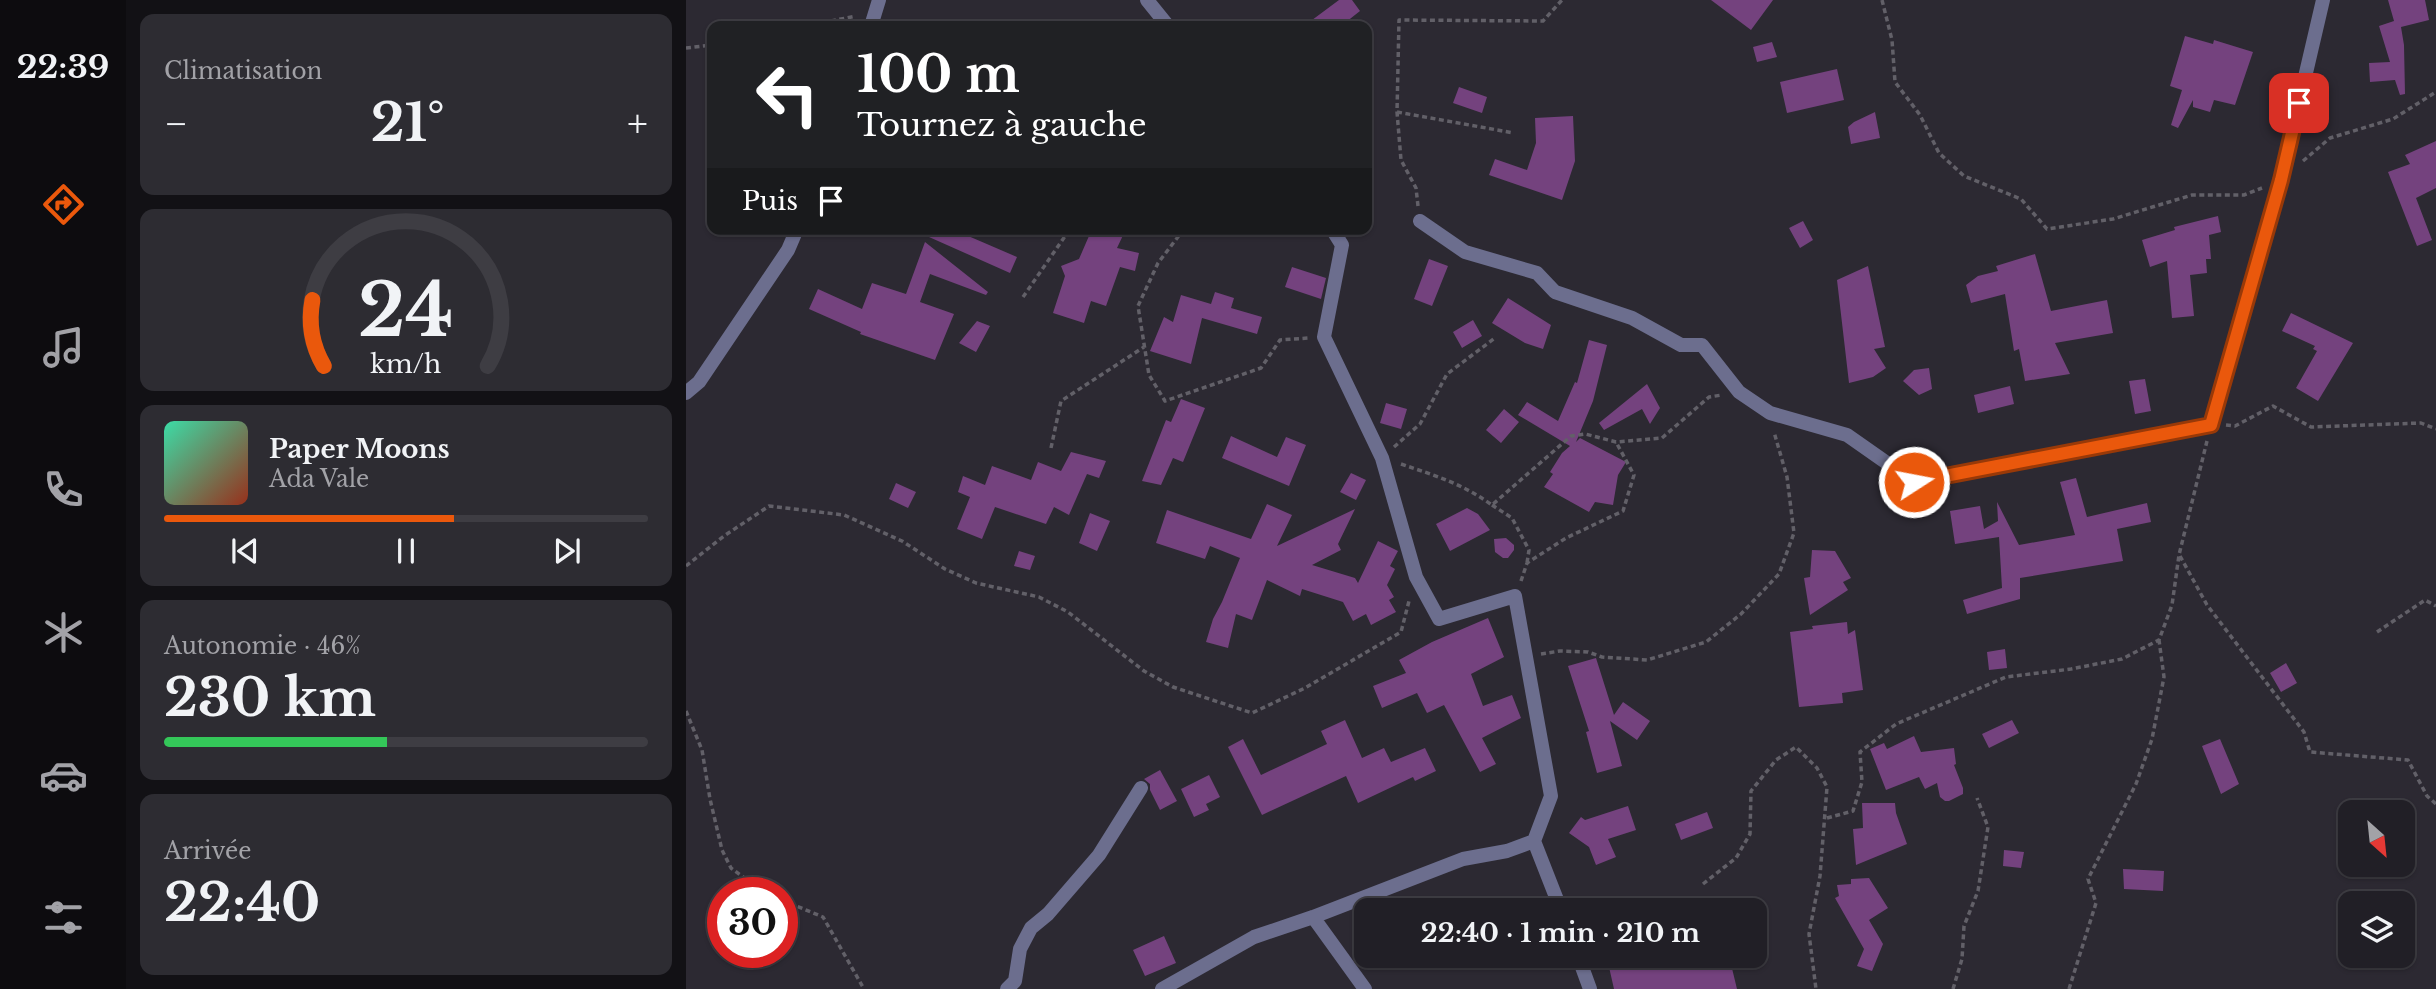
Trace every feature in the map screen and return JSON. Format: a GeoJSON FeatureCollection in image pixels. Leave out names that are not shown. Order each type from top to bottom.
{"type":"FeatureCollection","features":[{"type":"Feature","properties":{"kind":"street"},"geometry":{"type":"LineString","coordinates":[[1147,0],[1164,21]]}},
{"type":"Feature","properties":{"kind":"street"},"geometry":{"type":"LineString","coordinates":[[1420,221],[1465,252],[1537,273],[1555,292],[1632,318],[1681,345],[1702,345],[1739,392],[1770,414],[1847,435],[1914,482],[2211,425],[2281,180],[2323,0]]}},
{"type":"Feature","properties":{"kind":"street"},"geometry":{"type":"LineString","coordinates":[[686,393],[699,382],[788,250],[794,235]]}},
{"type":"Feature","properties":{"kind":"street"},"geometry":{"type":"LineString","coordinates":[[1336,235],[1342,245],[1324,337],[1382,458],[1416,577],[1438,619],[1515,596],[1551,796],[1534,841],[1556,898]]}},
{"type":"Feature","properties":{"kind":"street"},"geometry":{"type":"LineString","coordinates":[[1007,989],[1015,981],[1020,949],[1031,928],[1048,914],[1099,855],[1141,788]]}},
{"type":"Feature","properties":{"kind":"street"},"geometry":{"type":"LineString","coordinates":[[1162,989],[1254,937],[1463,859],[1507,851],[1534,841]]}},
{"type":"Feature","properties":{"kind":"street"},"geometry":{"type":"LineString","coordinates":[[1313,917],[1365,989]]}},
{"type":"Feature","properties":{"kind":"street"},"geometry":{"type":"LineString","coordinates":[[1582,968],[1590,989]]}},
{"type":"Feature","properties":{"kind":"path"},"geometry":{"type":"LineString","coordinates":[[1420,221],[1416,188],[1401,160],[1397,112],[1399,20],[1543,21],[1562,0]]}},
{"type":"Feature","properties":{"kind":"path"},"geometry":{"type":"LineString","coordinates":[[1882,0],[1892,40],[1895,82],[1920,115],[1939,153],[1964,176],[2021,199],[2047,229],[2113,219],[2192,195],[2244,195],[2281,180],[2330,138],[2393,119],[2436,92]]}},
{"type":"Feature","properties":{"kind":"path"},"geometry":{"type":"LineString","coordinates":[[824,21],[877,6]]}},
{"type":"Feature","properties":{"kind":"path"},"geometry":{"type":"LineString","coordinates":[[686,48],[707,46]]}},
{"type":"Feature","properties":{"kind":"path"},"geometry":{"type":"LineString","coordinates":[[1397,112],[1514,133]]}},
{"type":"Feature","properties":{"kind":"path"},"geometry":{"type":"LineString","coordinates":[[1023,297],[1066,235]]}},
{"type":"Feature","properties":{"kind":"path"},"geometry":{"type":"LineString","coordinates":[[1179,235],[1158,263],[1138,306],[1149,374],[1165,401],[1261,368],[1280,340],[1324,337]]}},
{"type":"Feature","properties":{"kind":"path"},"geometry":{"type":"LineString","coordinates":[[1382,458],[1420,424],[1447,374],[1496,338]]}},
{"type":"Feature","properties":{"kind":"path"},"geometry":{"type":"LineString","coordinates":[[1051,448],[1061,401],[1144,348]]}},
{"type":"Feature","properties":{"kind":"path"},"geometry":{"type":"LineString","coordinates":[[1492,505],[1571,436],[1585,433],[1616,442],[1662,438],[1709,397],[1739,392]]}},
{"type":"Feature","properties":{"kind":"path"},"geometry":{"type":"LineString","coordinates":[[2069,989],[2096,903],[2088,879],[2136,784],[2152,739],[2164,677],[2159,640],[2172,605],[2179,555],[2211,425],[2235,426],[2273,406],[2311,427],[2421,423],[2436,429]]}},
{"type":"Feature","properties":{"kind":"path"},"geometry":{"type":"LineString","coordinates":[[1525,657],[1560,651],[1647,660],[1706,642],[1741,614],[1779,574],[1794,533],[1787,477],[1770,414]]}},
{"type":"Feature","properties":{"kind":"path"},"geometry":{"type":"LineString","coordinates":[[1527,564],[1566,538],[1623,511],[1634,475],[1616,442]]}},
{"type":"Feature","properties":{"kind":"path"},"geometry":{"type":"LineString","coordinates":[[1382,458],[1469,489],[1512,518],[1529,550],[1527,564],[1515,596]]}},
{"type":"Feature","properties":{"kind":"path"},"geometry":{"type":"LineString","coordinates":[[686,566],[769,506],[844,515],[902,541],[945,569],[976,583],[1039,597],[1068,612],[1144,671],[1173,687],[1252,713],[1305,688],[1401,632],[1416,577]]}},
{"type":"Feature","properties":{"kind":"path"},"geometry":{"type":"LineString","coordinates":[[2179,555],[2207,605],[2304,732],[2310,752],[2408,760],[2427,796],[2436,804]]}},
{"type":"Feature","properties":{"kind":"path"},"geometry":{"type":"LineString","coordinates":[[2377,632],[2425,600],[2436,606]]}},
{"type":"Feature","properties":{"kind":"path"},"geometry":{"type":"LineString","coordinates":[[1827,818],[1853,811],[1863,782],[1860,752],[1896,724],[2006,677],[2071,670],[2122,659],[2159,640]]}},
{"type":"Feature","properties":{"kind":"path"},"geometry":{"type":"LineString","coordinates":[[686,711],[702,750],[722,850],[731,868],[743,877]]}},
{"type":"Feature","properties":{"kind":"path"},"geometry":{"type":"LineString","coordinates":[[1703,884],[1736,858],[1750,834],[1751,791],[1776,760],[1796,747],[1817,768],[1827,787],[1821,876],[1809,934],[1816,989]]}},
{"type":"Feature","properties":{"kind":"path"},"geometry":{"type":"LineString","coordinates":[[1953,989],[1962,958],[1964,926],[1978,891],[1988,827],[1977,798]]}},
{"type":"Feature","properties":{"kind":"path"},"geometry":{"type":"LineString","coordinates":[[798,907],[823,917],[864,989]]}},
{"type":"Feature","properties":{"kind":"building"},"geometry":{"type":"Polygon","coordinates":[[[1339,0],[1352,0],[1360,11],[1347,21],[1311,21],[1339,0]]]}},
{"type":"Feature","properties":{"kind":"building"},"geometry":{"type":"Polygon","coordinates":[[[1711,0],[1773,0],[1751,30],[1711,0]]]}},
{"type":"Feature","properties":{"kind":"building"},"geometry":{"type":"Polygon","coordinates":[[[2388,0],[2425,0],[2429,20],[2401,27],[2405,94],[2400,95],[2395,80],[2370,82],[2369,63],[2390,62],[2379,26],[2394,21],[2388,0]]]}},
{"type":"Feature","properties":{"kind":"building"},"geometry":{"type":"Polygon","coordinates":[[[2185,36],[2213,44],[2214,40],[2253,52],[2235,105],[2214,100],[2210,112],[2193,107],[2193,100],[2178,128],[2171,125],[2182,90],[2170,86],[2185,36]]]}},
{"type":"Feature","properties":{"kind":"building"},"geometry":{"type":"Polygon","coordinates":[[[1772,42],[1777,57],[1757,62],[1753,47],[1772,42]]]}},
{"type":"Feature","properties":{"kind":"building"},"geometry":{"type":"Polygon","coordinates":[[[1837,69],[1844,100],[1787,113],[1780,82],[1837,69]]]}},
{"type":"Feature","properties":{"kind":"building"},"geometry":{"type":"Polygon","coordinates":[[[1459,87],[1487,97],[1482,113],[1453,103],[1459,87]]]}},
{"type":"Feature","properties":{"kind":"building"},"geometry":{"type":"Polygon","coordinates":[[[1875,112],[1880,138],[1851,144],[1848,127],[1875,112]]]}},
{"type":"Feature","properties":{"kind":"building"},"geometry":{"type":"Polygon","coordinates":[[[1573,116],[1575,161],[1562,200],[1489,175],[1495,159],[1527,170],[1536,143],[1535,118],[1573,116]]]}},
{"type":"Feature","properties":{"kind":"building"},"geometry":{"type":"Polygon","coordinates":[[[2436,141],[2436,188],[2416,198],[2432,240],[2417,246],[2388,172],[2410,164],[2405,155],[2436,141]]]}},
{"type":"Feature","properties":{"kind":"building"},"geometry":{"type":"Polygon","coordinates":[[[2218,216],[2221,232],[2209,235],[2211,259],[2206,259],[2207,273],[2190,275],[2194,316],[2172,318],[2167,261],[2150,267],[2142,240],[2175,230],[2174,227],[2218,216]]]}},
{"type":"Feature","properties":{"kind":"building"},"geometry":{"type":"Polygon","coordinates":[[[1803,221],[1813,240],[1800,248],[1789,228],[1803,221]]]}},
{"type":"Feature","properties":{"kind":"building"},"geometry":{"type":"Polygon","coordinates":[[[924,235],[966,235],[1017,257],[1010,273],[924,235]]]}},
{"type":"Feature","properties":{"kind":"building"},"geometry":{"type":"Polygon","coordinates":[[[1089,235],[1123,235],[1117,248],[1139,253],[1135,271],[1120,267],[1106,306],[1091,301],[1084,323],[1053,313],[1065,276],[1061,266],[1079,259],[1089,235]]]}},
{"type":"Feature","properties":{"kind":"building"},"geometry":{"type":"Polygon","coordinates":[[[925,242],[988,292],[986,295],[930,274],[920,302],[954,314],[935,360],[860,334],[861,332],[809,309],[818,289],[862,309],[872,283],[906,294],[925,242]]]}},
{"type":"Feature","properties":{"kind":"building"},"geometry":{"type":"Polygon","coordinates":[[[2035,254],[2051,311],[2107,300],[2113,333],[2055,343],[2070,374],[2025,381],[2019,349],[2014,351],[2005,294],[1971,303],[1966,285],[1978,276],[1998,271],[1996,266],[2035,254]]]}},
{"type":"Feature","properties":{"kind":"building"},"geometry":{"type":"Polygon","coordinates":[[[1429,259],[1448,266],[1432,306],[1414,299],[1429,259]]]}},
{"type":"Feature","properties":{"kind":"building"},"geometry":{"type":"Polygon","coordinates":[[[1868,266],[1885,347],[1874,349],[1886,368],[1873,377],[1849,383],[1837,280],[1868,266]]]}},
{"type":"Feature","properties":{"kind":"building"},"geometry":{"type":"Polygon","coordinates":[[[1292,267],[1326,278],[1321,299],[1285,287],[1292,267]]]}},
{"type":"Feature","properties":{"kind":"building"},"geometry":{"type":"Polygon","coordinates":[[[1215,292],[1234,298],[1231,308],[1262,317],[1257,334],[1202,318],[1191,364],[1150,351],[1164,317],[1173,322],[1181,295],[1211,304],[1215,292]]]}},
{"type":"Feature","properties":{"kind":"building"},"geometry":{"type":"Polygon","coordinates":[[[1508,298],[1551,325],[1543,349],[1525,343],[1492,323],[1508,298]]]}},
{"type":"Feature","properties":{"kind":"building"},"geometry":{"type":"Polygon","coordinates":[[[2291,313],[2353,343],[2318,401],[2296,388],[2317,351],[2313,349],[2315,346],[2282,331],[2291,313]]]}},
{"type":"Feature","properties":{"kind":"building"},"geometry":{"type":"Polygon","coordinates":[[[1473,320],[1482,336],[1462,348],[1453,332],[1473,320]]]}},
{"type":"Feature","properties":{"kind":"building"},"geometry":{"type":"Polygon","coordinates":[[[977,321],[990,326],[976,352],[959,343],[977,321]]]}},
{"type":"Feature","properties":{"kind":"building"},"geometry":{"type":"Polygon","coordinates":[[[1589,340],[1607,345],[1593,401],[1576,442],[1580,438],[1626,462],[1618,475],[1613,505],[1595,502],[1589,512],[1544,487],[1562,453],[1570,446],[1518,415],[1527,402],[1558,421],[1575,382],[1577,383],[1589,340]]]}},
{"type":"Feature","properties":{"kind":"building"},"geometry":{"type":"Polygon","coordinates":[[[1929,368],[1932,389],[1919,395],[1903,381],[1914,370],[1929,368]]]}},
{"type":"Feature","properties":{"kind":"building"},"geometry":{"type":"Polygon","coordinates":[[[2145,379],[2151,411],[2135,414],[2129,381],[2145,379]]]}},
{"type":"Feature","properties":{"kind":"building"},"geometry":{"type":"Polygon","coordinates":[[[1647,384],[1660,408],[1650,424],[1642,409],[1604,430],[1599,423],[1647,384]]]}},
{"type":"Feature","properties":{"kind":"building"},"geometry":{"type":"Polygon","coordinates":[[[2010,386],[2014,404],[1978,413],[1974,395],[2010,386]]]}},
{"type":"Feature","properties":{"kind":"building"},"geometry":{"type":"Polygon","coordinates":[[[1181,399],[1205,408],[1183,462],[1173,458],[1161,485],[1142,481],[1166,420],[1171,422],[1181,399]]]}},
{"type":"Feature","properties":{"kind":"building"},"geometry":{"type":"Polygon","coordinates":[[[1386,403],[1407,409],[1401,429],[1380,423],[1386,403]]]}},
{"type":"Feature","properties":{"kind":"building"},"geometry":{"type":"Polygon","coordinates":[[[1504,409],[1519,422],[1501,443],[1486,430],[1504,409]]]}},
{"type":"Feature","properties":{"kind":"building"},"geometry":{"type":"Polygon","coordinates":[[[1231,436],[1277,457],[1286,437],[1306,445],[1289,486],[1222,458],[1231,436]]]}},
{"type":"Feature","properties":{"kind":"building"},"geometry":{"type":"Polygon","coordinates":[[[1071,452],[1106,461],[1099,478],[1087,474],[1069,515],[1054,507],[1046,524],[995,507],[982,539],[957,529],[970,497],[958,492],[963,476],[985,485],[992,466],[1031,480],[1038,462],[1061,471],[1071,452]]]}},
{"type":"Feature","properties":{"kind":"building"},"geometry":{"type":"Polygon","coordinates":[[[1351,473],[1366,480],[1356,500],[1340,492],[1351,473]]]}},
{"type":"Feature","properties":{"kind":"building"},"geometry":{"type":"Polygon","coordinates":[[[2076,478],[2087,517],[2147,503],[2151,522],[2117,529],[2123,561],[2020,578],[2020,599],[1967,614],[1963,600],[2002,588],[1999,537],[1955,544],[1950,511],[1980,506],[1984,529],[1998,521],[1997,502],[2019,545],[2075,535],[2060,482],[2076,478]]]}},
{"type":"Feature","properties":{"kind":"building"},"geometry":{"type":"Polygon","coordinates":[[[896,483],[916,492],[908,508],[889,499],[896,483]]]}},
{"type":"Feature","properties":{"kind":"building"},"geometry":{"type":"Polygon","coordinates":[[[1267,504],[1292,515],[1277,546],[1355,509],[1338,544],[1341,550],[1312,565],[1355,578],[1358,583],[1378,541],[1398,551],[1390,566],[1395,569],[1387,585],[1394,597],[1389,600],[1396,612],[1371,625],[1366,614],[1353,621],[1343,602],[1302,589],[1300,596],[1267,580],[1252,620],[1236,614],[1228,648],[1206,642],[1213,619],[1240,558],[1210,546],[1205,559],[1156,543],[1167,510],[1251,539],[1267,504]]]}},
{"type":"Feature","properties":{"kind":"building"},"geometry":{"type":"Polygon","coordinates":[[[1467,508],[1478,514],[1490,530],[1450,551],[1436,524],[1467,508]]]}},
{"type":"Feature","properties":{"kind":"building"},"geometry":{"type":"Polygon","coordinates":[[[1090,513],[1110,521],[1097,551],[1079,543],[1090,513]]]}},
{"type":"Feature","properties":{"kind":"building"},"geometry":{"type":"Polygon","coordinates":[[[1506,538],[1514,545],[1514,550],[1508,558],[1503,558],[1495,552],[1494,539],[1506,538]]]}},
{"type":"Feature","properties":{"kind":"building"},"geometry":{"type":"Polygon","coordinates":[[[1812,550],[1835,551],[1851,578],[1843,582],[1848,590],[1810,615],[1804,578],[1810,577],[1812,550]]]}},
{"type":"Feature","properties":{"kind":"building"},"geometry":{"type":"Polygon","coordinates":[[[1019,551],[1035,556],[1030,570],[1014,566],[1019,551]]]}},
{"type":"Feature","properties":{"kind":"building"},"geometry":{"type":"Polygon","coordinates":[[[1488,618],[1504,657],[1471,674],[1483,706],[1512,695],[1521,718],[1482,738],[1496,764],[1480,772],[1444,705],[1427,713],[1417,693],[1382,708],[1373,686],[1406,673],[1399,660],[1432,642],[1488,618]]]}},
{"type":"Feature","properties":{"kind":"building"},"geometry":{"type":"Polygon","coordinates":[[[1847,622],[1848,634],[1855,630],[1863,690],[1842,693],[1843,703],[1799,707],[1790,632],[1813,629],[1812,626],[1847,622]]]}},
{"type":"Feature","properties":{"kind":"building"},"geometry":{"type":"Polygon","coordinates":[[[2005,649],[2007,668],[1989,670],[1987,652],[2005,649]]]}},
{"type":"Feature","properties":{"kind":"building"},"geometry":{"type":"Polygon","coordinates":[[[1596,658],[1614,715],[1623,702],[1650,721],[1637,740],[1610,721],[1622,766],[1597,773],[1586,732],[1589,731],[1568,666],[1596,658]]]}},
{"type":"Feature","properties":{"kind":"building"},"geometry":{"type":"Polygon","coordinates":[[[2286,663],[2297,683],[2281,692],[2270,673],[2286,663]]]}},
{"type":"Feature","properties":{"kind":"building"},"geometry":{"type":"Polygon","coordinates":[[[1345,720],[1362,758],[1384,748],[1391,762],[1425,748],[1436,771],[1415,781],[1413,777],[1358,803],[1346,776],[1262,815],[1228,747],[1243,739],[1261,775],[1327,744],[1321,731],[1345,720]]]}},
{"type":"Feature","properties":{"kind":"building"},"geometry":{"type":"Polygon","coordinates":[[[2012,720],[2019,733],[1989,748],[1982,734],[2012,720]]]}},
{"type":"Feature","properties":{"kind":"building"},"geometry":{"type":"Polygon","coordinates":[[[1914,736],[1921,752],[1954,748],[1954,765],[1963,794],[1945,801],[1940,797],[1937,783],[1925,789],[1919,777],[1886,790],[1870,749],[1884,743],[1887,749],[1914,736]]]}},
{"type":"Feature","properties":{"kind":"building"},"geometry":{"type":"Polygon","coordinates":[[[2220,739],[2239,784],[2221,794],[2202,746],[2220,739]]]}},
{"type":"Feature","properties":{"kind":"building"},"geometry":{"type":"Polygon","coordinates":[[[1160,770],[1177,801],[1160,810],[1150,790],[1150,784],[1144,779],[1160,770]]]}},
{"type":"Feature","properties":{"kind":"building"},"geometry":{"type":"Polygon","coordinates":[[[1209,775],[1220,797],[1206,804],[1209,810],[1194,817],[1181,789],[1209,775]]]}},
{"type":"Feature","properties":{"kind":"building"},"geometry":{"type":"Polygon","coordinates":[[[1862,803],[1895,803],[1907,844],[1856,865],[1853,829],[1863,828],[1862,803]]]}},
{"type":"Feature","properties":{"kind":"building"},"geometry":{"type":"Polygon","coordinates":[[[1628,806],[1636,830],[1608,839],[1616,857],[1596,865],[1589,847],[1569,833],[1581,817],[1585,820],[1628,806]]]}},
{"type":"Feature","properties":{"kind":"building"},"geometry":{"type":"Polygon","coordinates":[[[1707,812],[1713,828],[1681,840],[1675,824],[1707,812]]]}},
{"type":"Feature","properties":{"kind":"building"},"geometry":{"type":"Polygon","coordinates":[[[2004,850],[2024,852],[2021,868],[2003,866],[2004,850]]]}},
{"type":"Feature","properties":{"kind":"building"},"geometry":{"type":"Polygon","coordinates":[[[2123,869],[2164,871],[2163,891],[2124,889],[2123,869]]]}},
{"type":"Feature","properties":{"kind":"building"},"geometry":{"type":"Polygon","coordinates":[[[1869,878],[1888,908],[1869,920],[1883,944],[1872,971],[1857,966],[1864,949],[1835,898],[1839,896],[1837,885],[1851,884],[1851,879],[1869,878]]]}},
{"type":"Feature","properties":{"kind":"building"},"geometry":{"type":"Polygon","coordinates":[[[1164,936],[1176,963],[1145,976],[1133,950],[1164,936]]]}},
{"type":"Feature","properties":{"kind":"building"},"geometry":{"type":"Polygon","coordinates":[[[1609,968],[1732,968],[1737,989],[1614,989],[1609,968]]]}},
{"type":"Feature","properties":{"kind":"route"},"geometry":{"type":"LineString","coordinates":[[1914,482],[2211,425],[2281,180],[2299,103]]}}]}
